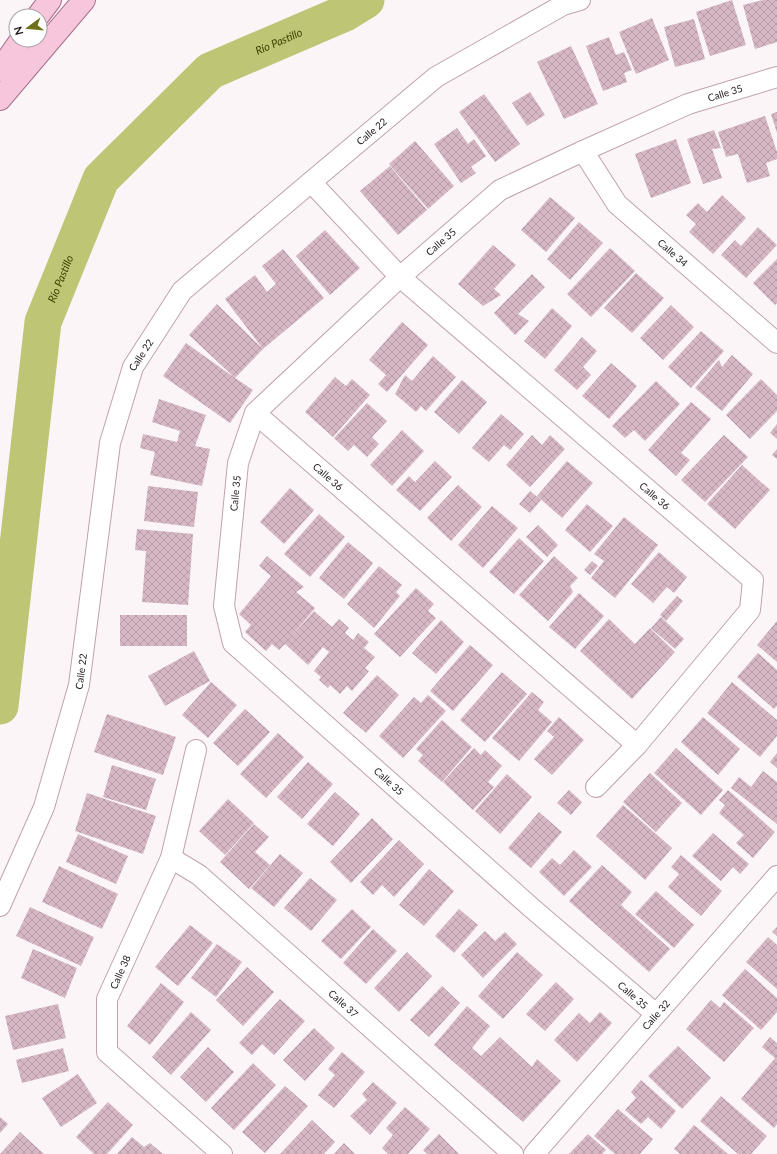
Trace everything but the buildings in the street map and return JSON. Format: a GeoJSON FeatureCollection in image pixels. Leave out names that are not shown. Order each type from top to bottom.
{"type":"FeatureCollection","features":[{"type":"Feature","properties":{"kind":"main road"},"geometry":{"type":"LineString","coordinates":[[2,85],[84,0]]}},
{"type":"Feature","properties":{"kind":"main road"},"geometry":{"type":"LineString","coordinates":[[2,85],[18,48]]}},
{"type":"Feature","properties":{"kind":"street","name":"Calle 22"},"geometry":{"type":"LineString","coordinates":[[0,906],[44,807],[79,685],[110,443],[133,367],[182,291],[436,77],[563,5],[580,0]]}},
{"type":"Feature","properties":{"kind":"street","name":"Calle 35"},"geometry":{"type":"LineString","coordinates":[[656,1014],[534,910],[233,643],[224,606],[237,470],[255,413],[400,277],[500,190],[688,104],[777,77]]}},
{"type":"Feature","properties":{"kind":"street","name":"Calle 34"},"geometry":{"type":"LineString","coordinates":[[583,151],[617,204],[777,343]]}},
{"type":"Feature","properties":{"kind":"street"},"geometry":{"type":"LineString","coordinates":[[311,182],[400,277]]}},
{"type":"Feature","properties":{"kind":"street","name":"Calle 36"},"geometry":{"type":"LineString","coordinates":[[400,277],[753,580],[750,610],[637,745],[596,787]]}},
{"type":"Feature","properties":{"kind":"street","name":"Calle 36"},"geometry":{"type":"LineString","coordinates":[[255,413],[637,745]]}},
{"type":"Feature","properties":{"kind":"street","name":"Calle 38"},"geometry":{"type":"LineString","coordinates":[[196,750],[171,858],[107,1000],[108,1052],[222,1154]]}},
{"type":"Feature","properties":{"kind":"street","name":"Calle 37"},"geometry":{"type":"LineString","coordinates":[[171,858],[199,875],[513,1154]]}},
{"type":"Feature","properties":{"kind":"street","name":"Calle 32"},"geometry":{"type":"LineString","coordinates":[[534,1154],[777,876]]}},
{"type":"Feature","properties":{"kind":"waterway","name":"Río Pastillo"},"geometry":{"type":"LineString","coordinates":[[0,706],[43,322],[101,179],[210,71],[345,13],[366,0]]}}]}
